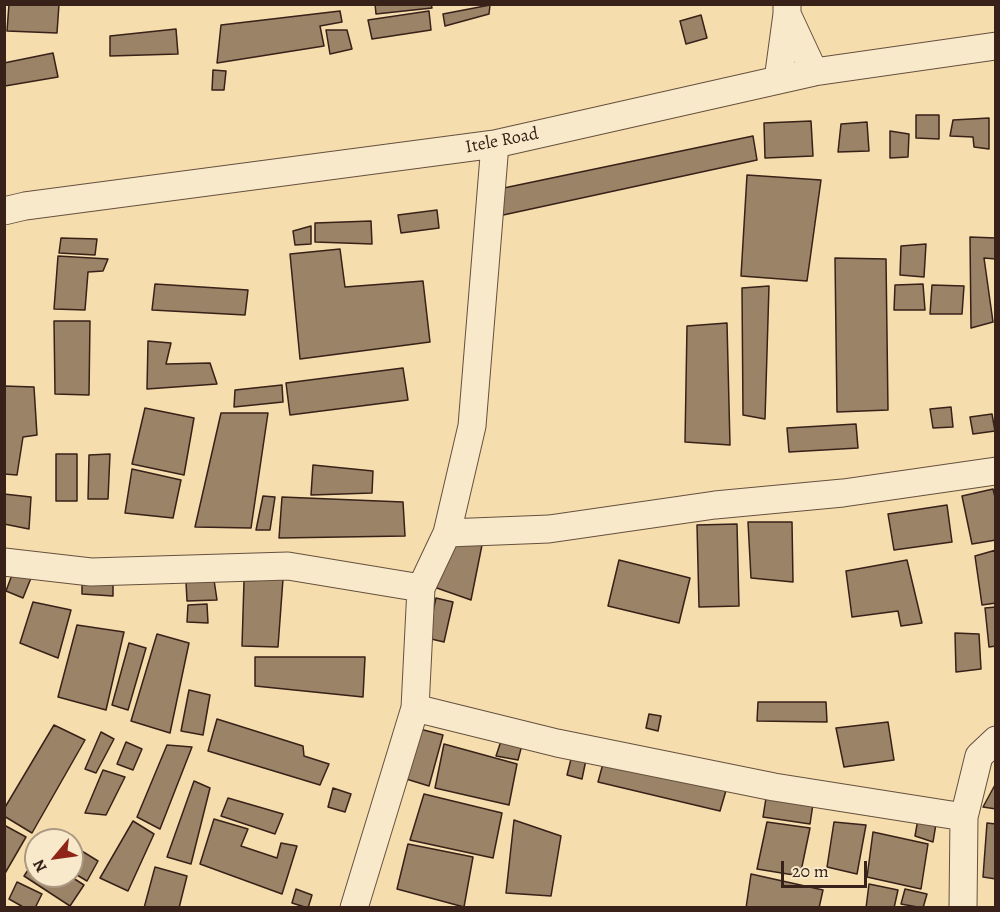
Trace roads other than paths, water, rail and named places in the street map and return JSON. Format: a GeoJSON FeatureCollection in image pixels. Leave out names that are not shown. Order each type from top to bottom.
{"type":"FeatureCollection","features":[{"type":"Feature","properties":{"kind":"street"},"geometry":{"type":"LineString","coordinates":[[787,9],[814,72]]}},
{"type":"Feature","properties":{"kind":"street"},"geometry":{"type":"LineString","coordinates":[[778,80],[787,9]]}},
{"type":"Feature","properties":{"kind":"street","name":"Itele Road"},"geometry":{"type":"LineString","coordinates":[[11,204],[495,144],[814,72],[996,46]]}},
{"type":"Feature","properties":{"kind":"street"},"geometry":{"type":"LineString","coordinates":[[354,908],[415,708],[422,588],[447,533],[472,426],[495,144]]}},
{"type":"Feature","properties":{"kind":"street"},"geometry":{"type":"LineString","coordinates":[[447,533],[549,529],[715,505],[843,493],[996,471]]}},
{"type":"Feature","properties":{"kind":"street"},"geometry":{"type":"LineString","coordinates":[[4,562],[91,572],[288,566],[422,588]]}},
{"type":"Feature","properties":{"kind":"street"},"geometry":{"type":"LineString","coordinates":[[415,708],[557,743],[763,785],[964,817]]}},
{"type":"Feature","properties":{"kind":"street"},"geometry":{"type":"LineString","coordinates":[[963,908],[964,817],[979,756],[996,740]]}}]}
